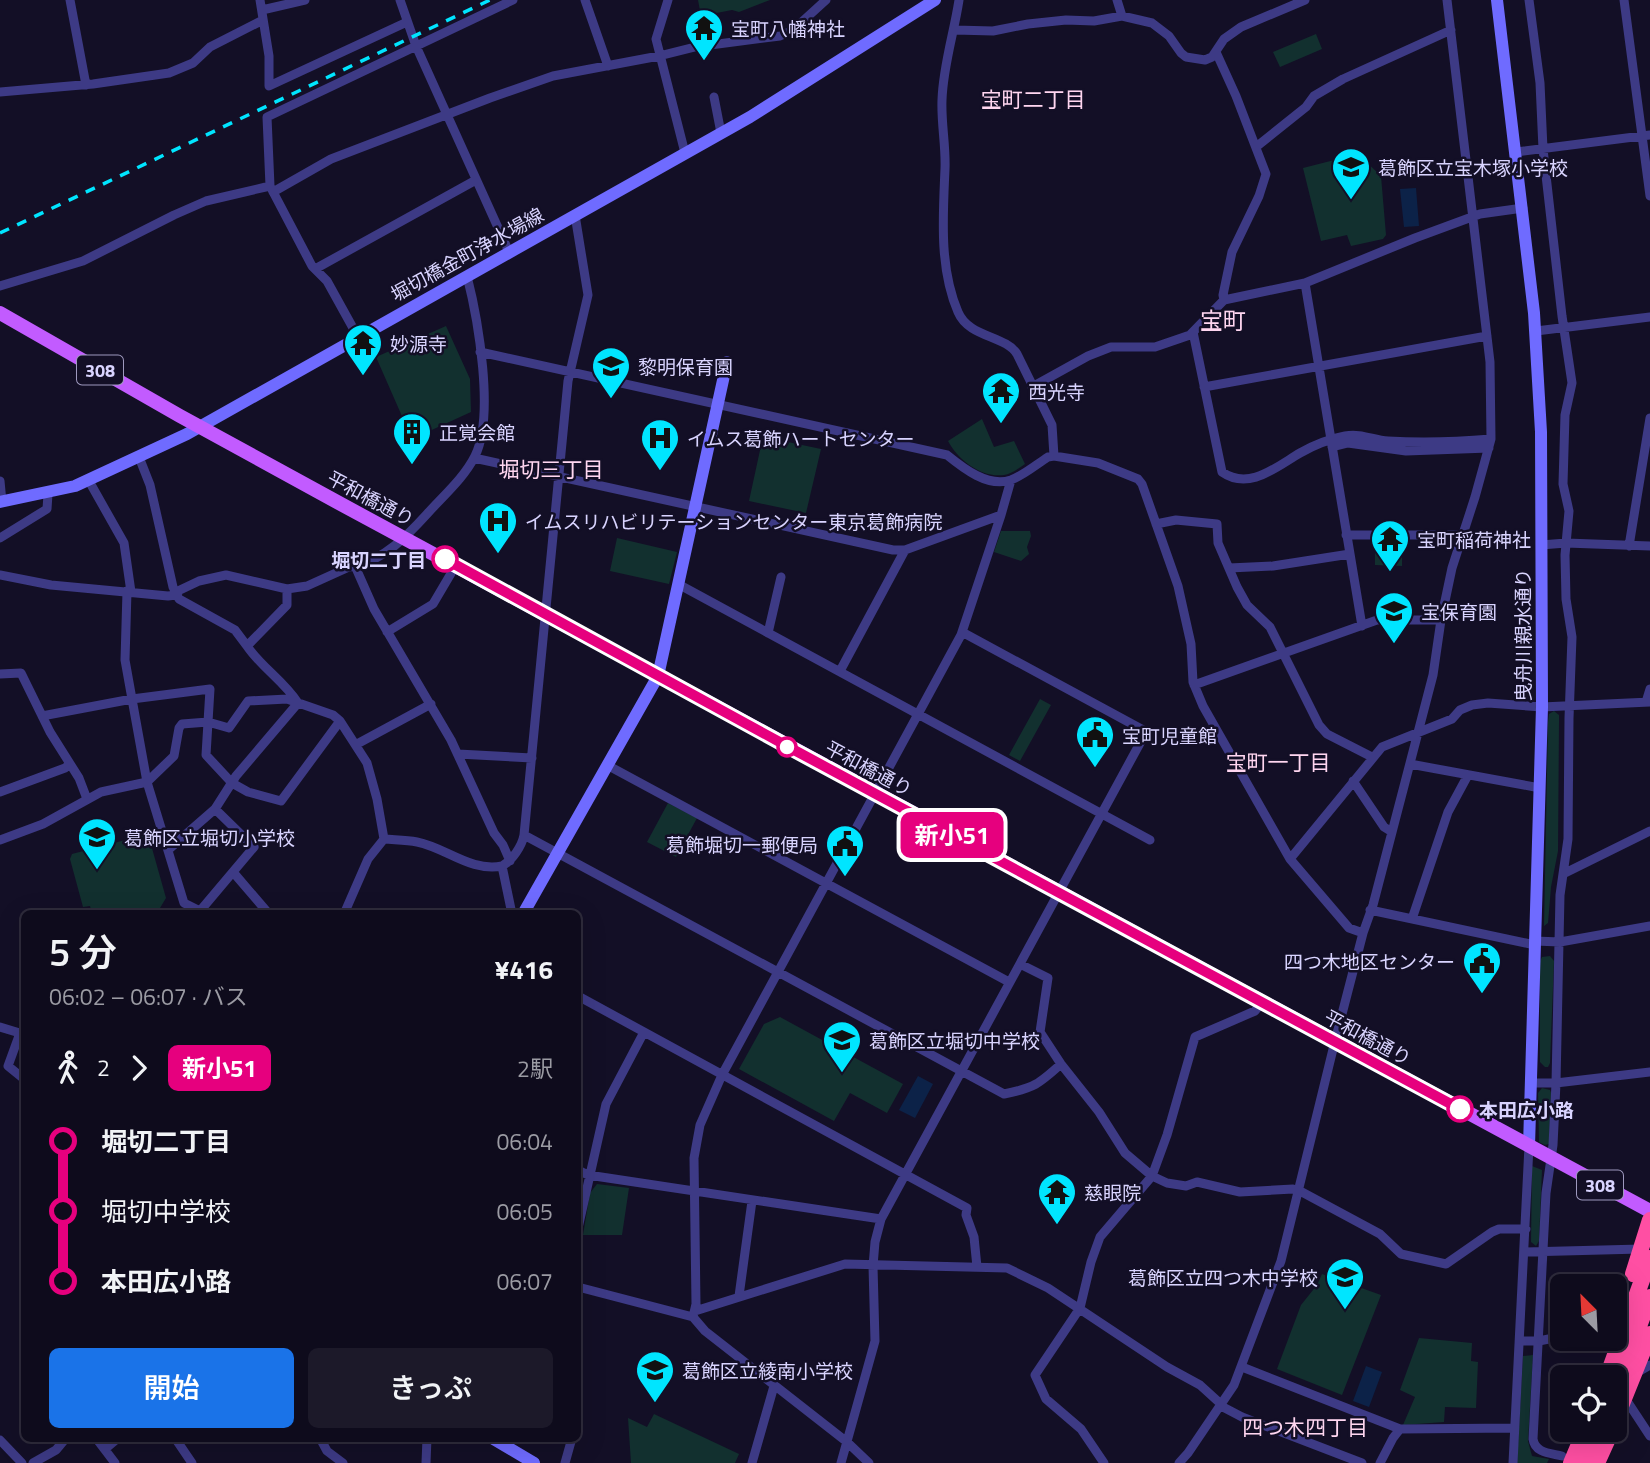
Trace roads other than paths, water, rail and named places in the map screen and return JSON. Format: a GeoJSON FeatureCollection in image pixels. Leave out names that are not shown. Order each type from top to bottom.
{"type":"FeatureCollection","features":[{"type":"Feature","properties":{"kind":"highway"},"geometry":{"type":"LineString","coordinates":[[1611,1365],[1646,1253],[1650,1220]]}},
{"type":"Feature","properties":{"kind":"highway"},"geometry":{"type":"LineString","coordinates":[[1628,1298],[1646,1253]]}},
{"type":"Feature","properties":{"kind":"highway"},"geometry":{"type":"LineString","coordinates":[[1627,1371],[1650,1297]]}},
{"type":"Feature","properties":{"kind":"highway"},"geometry":{"type":"LineString","coordinates":[[1627,1386],[1643,1369],[1650,1334]]}},
{"type":"Feature","properties":{"kind":"highway"},"geometry":{"type":"LineString","coordinates":[[1564,1461],[1570,1442]]}},
{"type":"Feature","properties":{"kind":"highway"},"geometry":{"type":"LineString","coordinates":[[1564,1461],[1577,1442]]}},
{"type":"Feature","properties":{"kind":"highway"},"geometry":{"type":"LineString","coordinates":[[1584,1463],[1593,1442]]}},
{"type":"Feature","properties":{"kind":"highway"},"geometry":{"type":"LineString","coordinates":[[1597,1463],[1607,1442]]}},
{"type":"Feature","properties":{"kind":"main road","name":"平和橋通り"},"geometry":{"type":"LineString","coordinates":[[0,313],[199,427],[1650,1210]]}},
{"type":"Feature","properties":{"kind":"street"},"geometry":{"type":"LineString","coordinates":[[70,0],[86,85]]}},
{"type":"Feature","properties":{"kind":"street"},"geometry":{"type":"LineString","coordinates":[[0,92],[154,77],[174,71],[192,63],[262,10],[305,0]]}},
{"type":"Feature","properties":{"kind":"street"},"geometry":{"type":"LineString","coordinates":[[400,0],[416,46],[509,252]]}},
{"type":"Feature","properties":{"kind":"street"},"geometry":{"type":"LineString","coordinates":[[358,337],[327,281],[315,269],[272,189],[267,117],[513,0]]}},
{"type":"Feature","properties":{"kind":"street"},"geometry":{"type":"LineString","coordinates":[[585,0],[608,66]]}},
{"type":"Feature","properties":{"kind":"street"},"geometry":{"type":"LineString","coordinates":[[668,0],[656,39],[685,153]]}},
{"type":"Feature","properties":{"kind":"street"},"geometry":{"type":"LineString","coordinates":[[0,286],[83,261],[206,201],[272,189],[331,159],[553,76],[695,47],[780,37],[793,30],[826,0]]}},
{"type":"Feature","properties":{"kind":"street","name":"堀切橋金町浄水場線"},"geometry":{"type":"LineString","coordinates":[[1,502],[48,494],[89,481],[199,427],[721,133],[799,87],[935,0]]}},
{"type":"Feature","properties":{"kind":"street"},"geometry":{"type":"LineString","coordinates":[[959,0],[942,98],[945,164],[942,216],[949,282],[958,314],[982,335],[1013,348],[1052,425],[1054,456]]}},
{"type":"Feature","properties":{"kind":"street"},"geometry":{"type":"LineString","coordinates":[[1117,0],[1122,16]]}},
{"type":"Feature","properties":{"kind":"street"},"geometry":{"type":"LineString","coordinates":[[955,30],[993,31],[1028,24],[1066,20],[1094,21],[1122,16],[1141,19],[1162,29],[1186,57],[1205,60],[1212,57],[1224,39],[1241,27],[1305,0]]}},
{"type":"Feature","properties":{"kind":"street"},"geometry":{"type":"LineString","coordinates":[[1179,1463],[1222,1406],[1242,1367],[1281,1261],[1363,933],[1433,675],[1452,568],[1490,444],[1492,388],[1487,336],[1447,0]]}},
{"type":"Feature","properties":{"kind":"street","name":"曳舟川親水通り"},"geometry":{"type":"LineString","coordinates":[[1497,0],[1536,331],[1541,432],[1542,707],[1529,1146]]}},
{"type":"Feature","properties":{"kind":"street"},"geometry":{"type":"LineString","coordinates":[[1529,0],[1540,83],[1543,149],[1572,383],[1565,415],[1563,484],[1569,511],[1566,599],[1572,637],[1568,839],[1560,895],[1556,1083],[1543,1251],[1534,1446],[1537,1450],[1564,1461]]}},
{"type":"Feature","properties":{"kind":"street"},"geometry":{"type":"LineString","coordinates":[[1624,0],[1646,135],[1650,196]]}},
{"type":"Feature","properties":{"kind":"street"},"geometry":{"type":"LineString","coordinates":[[262,10],[269,56],[269,86],[407,22]]}},
{"type":"Feature","properties":{"kind":"street"},"geometry":{"type":"LineString","coordinates":[[1256,147],[1306,107],[1314,96],[1343,79],[1451,30]]}},
{"type":"Feature","properties":{"kind":"street"},"geometry":{"type":"LineString","coordinates":[[1216,52],[1266,174],[1259,196],[1232,252],[1224,300]]}},
{"type":"Feature","properties":{"kind":"street"},"geometry":{"type":"LineString","coordinates":[[714,97],[721,133]]}},
{"type":"Feature","properties":{"kind":"street"},"geometry":{"type":"LineString","coordinates":[[1516,152],[1646,135]]}},
{"type":"Feature","properties":{"kind":"street"},"geometry":{"type":"LineString","coordinates":[[315,269],[476,180]]}},
{"type":"Feature","properties":{"kind":"street"},"geometry":{"type":"LineString","coordinates":[[1032,387],[1088,356],[1111,347],[1155,347],[1193,332],[1224,300],[1305,283],[1474,217],[1523,208]]}},
{"type":"Feature","properties":{"kind":"street"},"geometry":{"type":"LineString","coordinates":[[384,839],[419,842],[465,862],[486,867],[506,864],[524,835],[570,372],[588,295],[575,215]]}},
{"type":"Feature","properties":{"kind":"street"},"geometry":{"type":"LineString","coordinates":[[0,578],[168,596],[176,595],[180,590],[199,581],[226,575],[287,589],[307,586],[376,558],[405,538],[474,458],[482,424],[483,382],[475,308],[467,276]]}},
{"type":"Feature","properties":{"kind":"street"},"geometry":{"type":"LineString","coordinates":[[1305,283],[1362,626]]}},
{"type":"Feature","properties":{"kind":"street"},"geometry":{"type":"LineString","coordinates":[[1536,331],[1650,317]]}},
{"type":"Feature","properties":{"kind":"street"},"geometry":{"type":"LineString","coordinates":[[1193,332],[1222,472],[1225,475],[1248,480],[1276,469],[1300,453],[1331,443],[1430,451],[1490,444]]}},
{"type":"Feature","properties":{"kind":"street"},"geometry":{"type":"LineString","coordinates":[[1204,387],[1487,336]]}},
{"type":"Feature","properties":{"kind":"street"},"geometry":{"type":"LineString","coordinates":[[480,352],[947,455],[970,474],[992,480],[1011,480],[1054,456],[1098,463],[1138,479],[1178,586],[1191,645],[1194,685],[1203,706],[1290,859],[1349,928],[1363,933]]}},
{"type":"Feature","properties":{"kind":"street"},"geometry":{"type":"LineString","coordinates":[[525,910],[658,676],[727,362]]}},
{"type":"Feature","properties":{"kind":"street"},"geometry":{"type":"LineString","coordinates":[[1629,546],[1650,418]]}},
{"type":"Feature","properties":{"kind":"street"},"geometry":{"type":"LineString","coordinates":[[139,457],[150,485],[176,595],[235,631],[253,655],[290,691],[298,703]]}},
{"type":"Feature","properties":{"kind":"street"},"geometry":{"type":"LineString","coordinates":[[474,458],[893,550],[905,550],[1000,515]]}},
{"type":"Feature","properties":{"kind":"street"},"geometry":{"type":"LineString","coordinates":[[869,1463],[847,1442],[705,1331],[694,1314],[694,1158],[700,1125],[722,1075],[962,632],[1011,480]]}},
{"type":"Feature","properties":{"kind":"street"},"geometry":{"type":"LineString","coordinates":[[0,481],[1,502]]}},
{"type":"Feature","properties":{"kind":"street"},"geometry":{"type":"LineString","coordinates":[[89,481],[124,543],[129,592],[125,660],[148,782],[184,903],[198,910]]}},
{"type":"Feature","properties":{"kind":"street"},"geometry":{"type":"LineString","coordinates":[[0,538],[47,509],[48,494]]}},
{"type":"Feature","properties":{"kind":"street"},"geometry":{"type":"LineString","coordinates":[[1156,524],[1176,520],[1217,524],[1218,543],[1247,605],[1270,627],[1319,725],[1327,734],[1372,757]]}},
{"type":"Feature","properties":{"kind":"street"},"geometry":{"type":"LineString","coordinates":[[1346,535],[1463,535]]}},
{"type":"Feature","properties":{"kind":"street"},"geometry":{"type":"LineString","coordinates":[[1541,545],[1650,546]]}},
{"type":"Feature","properties":{"kind":"street"},"geometry":{"type":"LineString","coordinates":[[840,671],[905,550]]}},
{"type":"Feature","properties":{"kind":"street"},"geometry":{"type":"LineString","coordinates":[[1229,568],[1273,566],[1350,554]]}},
{"type":"Feature","properties":{"kind":"street"},"geometry":{"type":"LineString","coordinates":[[387,632],[433,604],[456,565]]}},
{"type":"Feature","properties":{"kind":"street"},"geometry":{"type":"LineString","coordinates":[[355,566],[374,609],[431,704],[458,754],[494,833],[503,845],[512,910]]}},
{"type":"Feature","properties":{"kind":"street"},"geometry":{"type":"LineString","coordinates":[[768,633],[781,577]]}},
{"type":"Feature","properties":{"kind":"street"},"geometry":{"type":"LineString","coordinates":[[678,584],[1150,840]]}},
{"type":"Feature","properties":{"kind":"street"},"geometry":{"type":"LineString","coordinates":[[247,646],[287,605],[287,589]]}},
{"type":"Feature","properties":{"kind":"street"},"geometry":{"type":"LineString","coordinates":[[1194,685],[1377,621],[1441,620]]}},
{"type":"Feature","properties":{"kind":"street"},"geometry":{"type":"LineString","coordinates":[[841,1463],[875,1341],[873,1266],[881,1219],[1145,731],[962,632]]}},
{"type":"Feature","properties":{"kind":"street"},"geometry":{"type":"LineString","coordinates":[[0,674],[21,673],[42,716],[79,778],[87,799]]}},
{"type":"Feature","properties":{"kind":"street"},"geometry":{"type":"LineString","coordinates":[[42,716],[210,688],[206,755],[232,783],[248,792],[281,801],[340,721]]}},
{"type":"Feature","properties":{"kind":"street"},"geometry":{"type":"LineString","coordinates":[[1290,859],[1382,747],[1452,719],[1460,710],[1488,703],[1542,707],[1648,702],[1650,689]]}},
{"type":"Feature","properties":{"kind":"street"},"geometry":{"type":"LineString","coordinates":[[0,840],[43,824],[101,792],[148,782],[174,756],[179,728],[183,724],[208,722],[229,728],[248,701],[287,699],[333,715],[357,744],[372,781],[384,839]]}},
{"type":"Feature","properties":{"kind":"street"},"geometry":{"type":"LineString","coordinates":[[168,850],[215,809],[232,783],[298,703]]}},
{"type":"Feature","properties":{"kind":"street"},"geometry":{"type":"LineString","coordinates":[[357,744],[431,704]]}},
{"type":"Feature","properties":{"kind":"street"},"geometry":{"type":"LineString","coordinates":[[458,754],[532,758]]}},
{"type":"Feature","properties":{"kind":"street"},"geometry":{"type":"LineString","coordinates":[[0,792],[70,764]]}},
{"type":"Feature","properties":{"kind":"street"},"geometry":{"type":"LineString","coordinates":[[1410,764],[1540,788]]}},
{"type":"Feature","properties":{"kind":"street"},"geometry":{"type":"LineString","coordinates":[[607,765],[1009,982]]}},
{"type":"Feature","properties":{"kind":"street"},"geometry":{"type":"LineString","coordinates":[[1412,919],[1448,812],[1468,775]]}},
{"type":"Feature","properties":{"kind":"street"},"geometry":{"type":"LineString","coordinates":[[1353,781],[1384,827],[1392,832]]}},
{"type":"Feature","properties":{"kind":"street"},"geometry":{"type":"LineString","coordinates":[[201,910],[254,847],[215,809]]}},
{"type":"Feature","properties":{"kind":"street"},"geometry":{"type":"LineString","coordinates":[[1563,874],[1650,831]]}},
{"type":"Feature","properties":{"kind":"street"},"geometry":{"type":"LineString","coordinates":[[524,835],[1003,1094],[1027,1090],[1061,1064]]}},
{"type":"Feature","properties":{"kind":"street"},"geometry":{"type":"LineString","coordinates":[[346,910],[368,859],[384,839]]}},
{"type":"Feature","properties":{"kind":"street"},"geometry":{"type":"LineString","coordinates":[[233,872],[266,910]]}},
{"type":"Feature","properties":{"kind":"street"},"geometry":{"type":"LineString","coordinates":[[1370,910],[1535,943],[1560,942],[1650,926]]}},
{"type":"Feature","properties":{"kind":"street"},"geometry":{"type":"LineString","coordinates":[[1020,964],[1048,978],[1040,1032],[1061,1064],[1099,1111],[1125,1153],[1152,1176],[1186,1186],[1197,1182],[1240,1192],[1293,1189],[1300,1191],[1380,1234],[1401,1254],[1447,1264],[1492,1231],[1526,1230]]}},
{"type":"Feature","properties":{"kind":"street"},"geometry":{"type":"LineString","coordinates":[[581,998],[967,1208],[977,1267]]}},
{"type":"Feature","properties":{"kind":"street"},"geometry":{"type":"LineString","coordinates":[[1100,1462],[1081,1429],[1046,1399],[1035,1375],[1080,1308],[1100,1237],[1152,1176],[1195,1037],[1255,1011],[1262,1002]]}},
{"type":"Feature","properties":{"kind":"street"},"geometry":{"type":"LineString","coordinates":[[0,1027],[21,1034]]}},
{"type":"Feature","properties":{"kind":"street"},"geometry":{"type":"LineString","coordinates":[[581,1212],[606,1104],[644,1032]]}},
{"type":"Feature","properties":{"kind":"street"},"geometry":{"type":"LineString","coordinates":[[21,1036],[8,1066],[21,1077]]}},
{"type":"Feature","properties":{"kind":"street"},"geometry":{"type":"LineString","coordinates":[[1531,1083],[1556,1083],[1650,1072]]}},
{"type":"Feature","properties":{"kind":"street"},"geometry":{"type":"LineString","coordinates":[[1513,1463],[1529,1146]]}},
{"type":"Feature","properties":{"kind":"street"},"geometry":{"type":"LineString","coordinates":[[581,1172],[588,1175],[694,1192],[881,1219]]}},
{"type":"Feature","properties":{"kind":"street"},"geometry":{"type":"LineString","coordinates":[[739,1296],[752,1201]]}},
{"type":"Feature","properties":{"kind":"street"},"geometry":{"type":"LineString","coordinates":[[1525,1252],[1646,1253]]}},
{"type":"Feature","properties":{"kind":"street"},"geometry":{"type":"LineString","coordinates":[[581,1288],[694,1314],[739,1296],[845,1264],[1016,1270],[1200,1385],[1222,1406],[1242,1417],[1362,1463]]}},
{"type":"Feature","properties":{"kind":"street"},"geometry":{"type":"LineString","coordinates":[[1521,1341],[1550,1339]]}},
{"type":"Feature","properties":{"kind":"street"},"geometry":{"type":"LineString","coordinates":[[1242,1367],[1401,1429],[1514,1428]]}},
{"type":"Feature","properties":{"kind":"street"},"geometry":{"type":"LineString","coordinates":[[752,1463],[774,1386]]}},
{"type":"Feature","properties":{"kind":"street"},"geometry":{"type":"LineString","coordinates":[[1627,1404],[1650,1436]]}},
{"type":"Feature","properties":{"kind":"street"},"geometry":{"type":"LineString","coordinates":[[1380,1463],[1401,1429]]}},
{"type":"Feature","properties":{"kind":"street"},"geometry":{"type":"LineString","coordinates":[[0,1440],[22,1463]]}},
{"type":"Feature","properties":{"kind":"street"},"geometry":{"type":"LineString","coordinates":[[33,1463],[56,1450],[63,1442]]}},
{"type":"Feature","properties":{"kind":"street"},"geometry":{"type":"LineString","coordinates":[[99,1442],[115,1463]]}},
{"type":"Feature","properties":{"kind":"street"},"geometry":{"type":"LineString","coordinates":[[105,1449],[113,1442]]}},
{"type":"Feature","properties":{"kind":"street"},"geometry":{"type":"LineString","coordinates":[[177,1442],[188,1462]]}},
{"type":"Feature","properties":{"kind":"street"},"geometry":{"type":"LineString","coordinates":[[322,1442],[327,1451],[343,1463]]}},
{"type":"Feature","properties":{"kind":"street"},"geometry":{"type":"LineString","coordinates":[[426,1463],[427,1442]]}},
{"type":"Feature","properties":{"kind":"street"},"geometry":{"type":"LineString","coordinates":[[499,1442],[534,1463]]}},
{"type":"Feature","properties":{"kind":"street"},"geometry":{"type":"LineString","coordinates":[[565,1463],[571,1442]]}},
{"type":"Feature","properties":{"kind":"water"},"geometry":{"type":"Polygon","coordinates":[[[1416,188],[1419,226],[1404,227],[1400,189],[1416,188]]]}},
{"type":"Feature","properties":{"kind":"water"},"geometry":{"type":"Polygon","coordinates":[[[918,1076],[933,1084],[915,1118],[899,1110],[918,1076]]]}},
{"type":"Feature","properties":{"kind":"water"},"geometry":{"type":"Polygon","coordinates":[[[1366,1366],[1382,1372],[1369,1407],[1353,1401],[1366,1366]]]}},
{"type":"Feature","properties":{"kind":"railway"},"geometry":{"type":"LineString","coordinates":[[0,233],[490,0]]}},
{"type":"Feature","properties":{"kind":"place","name":"宝町八幡神社"},"geometry":{"type":"Point","coordinates":[704,62]}},
{"type":"Feature","properties":{"kind":"place","name":"葛飾区立宝木塚小学校"},"geometry":{"type":"Point","coordinates":[1351,201]}},
{"type":"Feature","properties":{"kind":"place","name":"妙源寺"},"geometry":{"type":"Point","coordinates":[363,377]}},
{"type":"Feature","properties":{"kind":"place","name":"黎明保育園"},"geometry":{"type":"Point","coordinates":[611,400]}},
{"type":"Feature","properties":{"kind":"place","name":"西光寺"},"geometry":{"type":"Point","coordinates":[1001,425]}},
{"type":"Feature","properties":{"kind":"place","name":"正覚会館"},"geometry":{"type":"Point","coordinates":[412,466]}},
{"type":"Feature","properties":{"kind":"place","name":"イムス葛飾ハートセンター"},"geometry":{"type":"Point","coordinates":[660,472]}},
{"type":"Feature","properties":{"kind":"place","name":"イムスリハビリテーションセンター東京葛飾病院"},"geometry":{"type":"Point","coordinates":[498,555]}},
{"type":"Feature","properties":{"kind":"place","name":"堀切二丁目"},"geometry":{"type":"Point","coordinates":[445,559]}},
{"type":"Feature","properties":{"kind":"place","name":"宝町稲荷神社"},"geometry":{"type":"Point","coordinates":[1390,573]}},
{"type":"Feature","properties":{"kind":"place","name":"宝保育園"},"geometry":{"type":"Point","coordinates":[1394,645]}},
{"type":"Feature","properties":{"kind":"place","name":"宝町児童館"},"geometry":{"type":"Point","coordinates":[1095,769]}},
{"type":"Feature","properties":{"kind":"place","name":"葛飾区立堀切小学校"},"geometry":{"type":"Point","coordinates":[97,871]}},
{"type":"Feature","properties":{"kind":"place","name":"葛飾堀切一郵便局"},"geometry":{"type":"Point","coordinates":[845,878]}},
{"type":"Feature","properties":{"kind":"place","name":"四つ木地区センター"},"geometry":{"type":"Point","coordinates":[1482,995]}},
{"type":"Feature","properties":{"kind":"place","name":"葛飾区立堀切中学校"},"geometry":{"type":"Point","coordinates":[842,1074]}},
{"type":"Feature","properties":{"kind":"place","name":"本田広小路"},"geometry":{"type":"Point","coordinates":[1460,1109]}},
{"type":"Feature","properties":{"kind":"place","name":"慈眼院"},"geometry":{"type":"Point","coordinates":[1057,1226]}},
{"type":"Feature","properties":{"kind":"place","name":"葛飾区立四つ木中学校"},"geometry":{"type":"Point","coordinates":[1345,1311]}},
{"type":"Feature","properties":{"kind":"place","name":"葛飾区立綾南小学校"},"geometry":{"type":"Point","coordinates":[655,1404]}},
{"type":"Feature","properties":{"kind":"district","name":"宝町二丁目"},"geometry":{"type":"Point","coordinates":[1033,99]}},
{"type":"Feature","properties":{"kind":"district","name":"宝町"},"geometry":{"type":"Point","coordinates":[1223,320]}},
{"type":"Feature","properties":{"kind":"district","name":"堀切三丁目"},"geometry":{"type":"Point","coordinates":[551,469]}},
{"type":"Feature","properties":{"kind":"district","name":"宝町一丁目"},"geometry":{"type":"Point","coordinates":[1278,762]}},
{"type":"Feature","properties":{"kind":"district","name":"四つ木四丁目"},"geometry":{"type":"Point","coordinates":[1305,1427]}}]}
